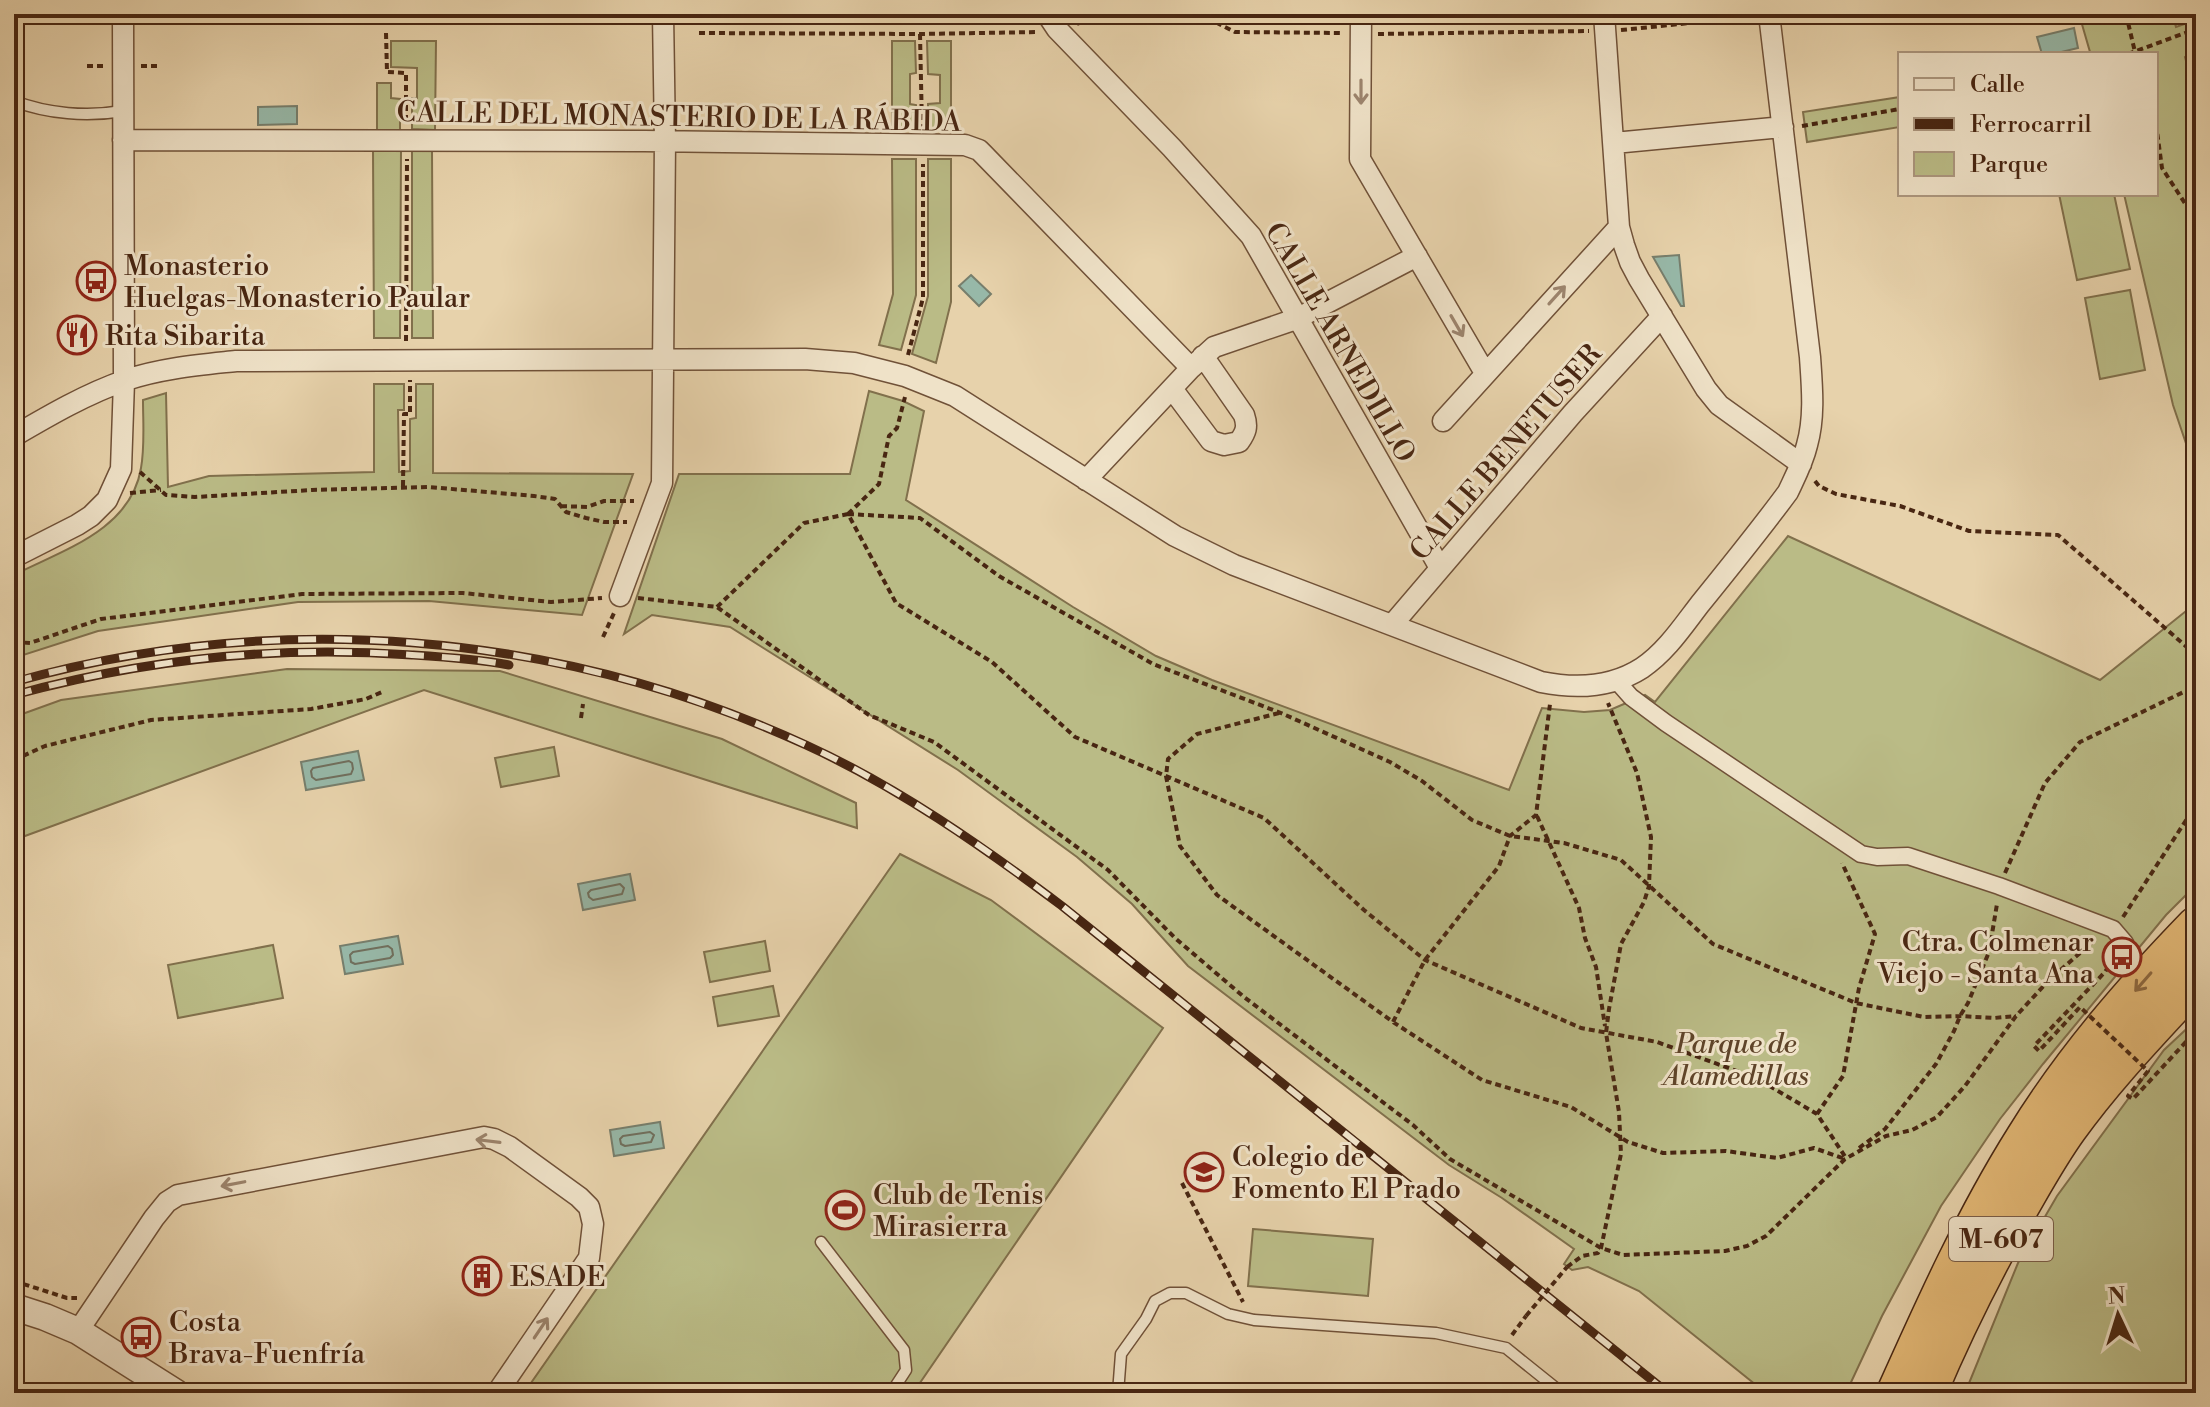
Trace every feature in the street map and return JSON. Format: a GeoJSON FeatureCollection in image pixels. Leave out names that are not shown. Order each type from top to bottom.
{"type":"FeatureCollection","features":[{"type":"Feature","properties":{"kind":"highway","name":"M-607"},"geometry":{"type":"LineString","coordinates":[[1896,1393],[1965,1245],[2025,1138],[2099,1033],[2196,926]]}},
{"type":"Feature","properties":{"kind":"highway","name":"M-607"},"geometry":{"type":"LineString","coordinates":[[1949,1393],[1998,1273],[2021,1229],[2109,1092],[2196,980]]}},
{"type":"Feature","properties":{"kind":"highway","name":"M-607"},"geometry":{"type":"LineString","coordinates":[[1927,1393],[1999,1242],[2042,1166],[2109,1092]]}},
{"type":"Feature","properties":{"kind":"highway","name":"M-607"},"geometry":{"type":"LineString","coordinates":[[1868,1393],[1960,1219],[1989,1175],[2025,1138]]}},
{"type":"Feature","properties":{"kind":"street"},"geometry":{"type":"LineString","coordinates":[[14,557],[77,525],[103,506],[121,469],[124,381],[123,14]]}},
{"type":"Feature","properties":{"kind":"street"},"geometry":{"type":"LineString","coordinates":[[620,596],[662,483],[665,360],[663,14]]}},
{"type":"Feature","properties":{"kind":"street"},"geometry":{"type":"LineString","coordinates":[[14,436],[56,411],[124,381],[190,365],[236,361],[805,359],[854,363],[905,376],[955,396],[1175,536],[1234,565],[1541,682],[1588,687],[1616,680],[1640,669],[1667,645],[1788,492],[1808,442],[1813,397],[1811,370],[1783,127],[1761,19]]}},
{"type":"Feature","properties":{"kind":"street","name":"CALLE ARNEDILLO"},"geometry":{"type":"LineString","coordinates":[[1052,22],[1251,236],[1440,568]]}},
{"type":"Feature","properties":{"kind":"street"},"geometry":{"type":"LineString","coordinates":[[1604,22],[1619,227],[1630,262],[1706,389],[1719,405],[1801,464]]}},
{"type":"Feature","properties":{"kind":"street"},"geometry":{"type":"LineString","coordinates":[[1361,24],[1360,159],[1485,373]]}},
{"type":"Feature","properties":{"kind":"street"},"geometry":{"type":"LineString","coordinates":[[1614,143],[1783,127]]}},
{"type":"Feature","properties":{"kind":"street","name":"CALLE DEL MONASTERIO DE LA RÁBIDA"},"geometry":{"type":"LineString","coordinates":[[123,140],[965,145],[979,150],[1197,362],[1244,415],[1246,431],[1239,442],[1224,445],[1211,441],[1173,390]]}},
{"type":"Feature","properties":{"kind":"street"},"geometry":{"type":"LineString","coordinates":[[1443,421],[1619,227]]}},
{"type":"Feature","properties":{"kind":"street"},"geometry":{"type":"LineString","coordinates":[[1086,480],[1214,347],[1296,319],[1417,256]]}},
{"type":"Feature","properties":{"kind":"street","name":"CALLE BENETUSER"},"geometry":{"type":"LineString","coordinates":[[1392,625],[1573,413],[1662,316]]}},
{"type":"Feature","properties":{"kind":"street"},"geometry":{"type":"LineString","coordinates":[[1616,680],[1631,697],[1666,723],[1861,854],[1908,856],[1999,886],[2113,929],[2122,946]]}},
{"type":"Feature","properties":{"kind":"street"},"geometry":{"type":"LineString","coordinates":[[78,1331],[154,1218],[167,1202],[178,1195],[484,1137],[510,1147],[579,1197],[589,1207],[593,1224],[589,1258],[497,1393]]}},
{"type":"Feature","properties":{"kind":"street"},"geometry":{"type":"LineString","coordinates":[[14,1307],[78,1331],[176,1393]]}},
{"type":"Feature","properties":{"kind":"lane"},"geometry":{"type":"LineString","coordinates":[[14,101],[60,112],[102,114],[123,111]]}},
{"type":"Feature","properties":{"kind":"lane"},"geometry":{"type":"LineString","coordinates":[[821,1242],[904,1350],[906,1370],[891,1393]]}},
{"type":"Feature","properties":{"kind":"lane"},"geometry":{"type":"LineString","coordinates":[[1118,1393],[1121,1354],[1155,1301],[1170,1293],[1186,1293],[1228,1314],[1254,1320],[1436,1333],[1506,1348],[1562,1393]]}},
{"type":"Feature","properties":{"kind":"path"},"geometry":{"type":"LineString","coordinates":[[2126,14],[2135,52]]}},
{"type":"Feature","properties":{"kind":"path"},"geometry":{"type":"LineString","coordinates":[[699,33],[1044,32],[1052,22],[1085,21],[1213,21],[1235,32],[1361,24],[1761,19]]}},
{"type":"Feature","properties":{"kind":"path"},"geometry":{"type":"LineString","coordinates":[[2138,52],[2196,29]]}},
{"type":"Feature","properties":{"kind":"path"},"geometry":{"type":"LineString","coordinates":[[386,33],[387,72],[406,73],[406,341]]}},
{"type":"Feature","properties":{"kind":"path"},"geometry":{"type":"LineString","coordinates":[[920,34],[922,129]]}},
{"type":"Feature","properties":{"kind":"path"},"geometry":{"type":"LineString","coordinates":[[1783,127],[1898,109]]}},
{"type":"Feature","properties":{"kind":"path"},"geometry":{"type":"LineString","coordinates":[[2158,139],[2162,168],[2188,208],[2189,245],[2196,285]]}},
{"type":"Feature","properties":{"kind":"path"},"geometry":{"type":"LineString","coordinates":[[908,355],[923,298],[923,160]]}},
{"type":"Feature","properties":{"kind":"path"},"geometry":{"type":"LineString","coordinates":[[403,486],[404,414],[410,414],[410,380]]}},
{"type":"Feature","properties":{"kind":"path"},"geometry":{"type":"LineString","coordinates":[[848,514],[879,484],[889,436],[897,428],[905,397]]}},
{"type":"Feature","properties":{"kind":"path"},"geometry":{"type":"LineString","coordinates":[[1801,464],[1819,486],[1836,494],[1900,506],[1969,531],[2058,535],[2196,655]]}},
{"type":"Feature","properties":{"kind":"path"},"geometry":{"type":"LineString","coordinates":[[135,468],[166,495],[195,497],[312,490],[376,490],[403,486],[555,499],[566,512],[604,522],[651,512]]}},
{"type":"Feature","properties":{"kind":"path"},"geometry":{"type":"LineString","coordinates":[[127,493],[161,490]]}},
{"type":"Feature","properties":{"kind":"path"},"geometry":{"type":"LineString","coordinates":[[561,506],[587,507],[604,501],[651,512]]}},
{"type":"Feature","properties":{"kind":"path"},"geometry":{"type":"LineString","coordinates":[[848,514],[896,603],[992,662],[1075,737],[1264,818],[1364,910],[1425,960],[1581,1028],[1657,1042],[1756,1078],[1817,1114],[1845,1159]]}},
{"type":"Feature","properties":{"kind":"path"},"geometry":{"type":"LineString","coordinates":[[717,607],[804,523],[848,514],[920,518],[999,576],[1153,664],[1281,713],[1390,762],[1422,781],[1472,820],[1510,836],[1564,843],[1621,860],[1713,944],[1856,1003],[1924,1017],[2016,1016]]}},
{"type":"Feature","properties":{"kind":"path"},"geometry":{"type":"LineString","coordinates":[[14,642],[30,643],[101,619],[302,594],[463,593],[551,602],[620,596],[717,607],[869,715],[934,742],[1108,870],[1175,938],[1244,997],[1413,1125],[1450,1159],[1601,1248],[1623,1255],[1725,1251],[1747,1246],[1766,1236],[1845,1159],[1885,1129],[1936,1064],[1968,1003],[1989,952],[1999,886],[2045,783],[2080,742],[2196,686]]}},
{"type":"Feature","properties":{"kind":"path"},"geometry":{"type":"LineString","coordinates":[[603,637],[620,596]]}},
{"type":"Feature","properties":{"kind":"path"},"geometry":{"type":"LineString","coordinates":[[14,760],[45,746],[151,720],[311,709],[366,699],[382,692]]}},
{"type":"Feature","properties":{"kind":"path"},"geometry":{"type":"LineString","coordinates":[[1606,1033],[1621,944],[1644,902],[1649,886],[1651,837],[1637,773],[1608,703]]}},
{"type":"Feature","properties":{"kind":"path"},"geometry":{"type":"LineString","coordinates":[[581,718],[583,704]]}},
{"type":"Feature","properties":{"kind":"path"},"geometry":{"type":"LineString","coordinates":[[1506,1348],[1515,1330],[1567,1267],[1575,1260],[1598,1253],[1601,1248],[1621,1154],[1619,1112],[1596,967],[1585,938],[1579,908],[1536,815],[1550,704]]}},
{"type":"Feature","properties":{"kind":"path"},"geometry":{"type":"LineString","coordinates":[[1281,713],[1197,734],[1168,759],[1166,776],[1180,846],[1217,895],[1393,1022],[1482,1080],[1571,1107],[1628,1142],[1663,1153],[1726,1151],[1777,1158],[1814,1148],[1845,1159],[1886,1136],[1912,1130],[1937,1117],[1965,1086],[2016,1016],[2050,979],[2092,941],[2113,929],[2196,805]]}},
{"type":"Feature","properties":{"kind":"path"},"geometry":{"type":"LineString","coordinates":[[1393,1022],[1425,960],[1499,866],[1510,836],[1536,815]]}},
{"type":"Feature","properties":{"kind":"path"},"geometry":{"type":"LineString","coordinates":[[1817,1114],[1843,1076],[1856,1003],[1875,934],[1830,834]]}},
{"type":"Feature","properties":{"kind":"path"},"geometry":{"type":"LineString","coordinates":[[2122,946],[2105,972],[2034,1046],[2039,1051],[2080,1007],[2148,1071],[2128,1096],[2133,1099],[2196,1031]]}},
{"type":"Feature","properties":{"kind":"path"},"geometry":{"type":"LineString","coordinates":[[2109,1092],[2147,1066]]}},
{"type":"Feature","properties":{"kind":"path"},"geometry":{"type":"LineString","coordinates":[[1182,1183],[1254,1320]]}},
{"type":"Feature","properties":{"kind":"path"},"geometry":{"type":"LineString","coordinates":[[14,1281],[67,1298],[80,1298]]}},
{"type":"Feature","properties":{"kind":"green space"},"geometry":{"type":"Polygon","coordinates":[[[2079,14],[2172,14],[2176,27],[2196,20],[2196,52],[2185,57],[2196,99],[2196,473],[2173,405],[2124,196],[2158,196],[2158,52],[2090,52],[2079,14]]]}},
{"type":"Feature","properties":{"kind":"green space"},"geometry":{"type":"Polygon","coordinates":[[[391,41],[436,41],[435,130],[412,129],[412,98],[417,98],[417,68],[391,67],[391,41]]]}},
{"type":"Feature","properties":{"kind":"green space"},"geometry":{"type":"Polygon","coordinates":[[[892,41],[915,41],[916,73],[910,74],[910,104],[916,105],[916,129],[892,130],[892,41]]]}},
{"type":"Feature","properties":{"kind":"green space"},"geometry":{"type":"Polygon","coordinates":[[[927,41],[951,41],[951,129],[928,129],[928,104],[940,103],[940,75],[928,74],[927,41]]]}},
{"type":"Feature","properties":{"kind":"green space"},"geometry":{"type":"Polygon","coordinates":[[[377,83],[391,83],[391,98],[400,99],[400,130],[377,130],[377,83]]]}},
{"type":"Feature","properties":{"kind":"green space"},"geometry":{"type":"Polygon","coordinates":[[[1898,97],[1898,127],[1807,142],[1803,112],[1898,97]]]}},
{"type":"Feature","properties":{"kind":"green space"},"geometry":{"type":"Polygon","coordinates":[[[373,150],[401,150],[400,338],[374,338],[373,150]]]}},
{"type":"Feature","properties":{"kind":"green space"},"geometry":{"type":"Polygon","coordinates":[[[412,150],[432,151],[433,338],[412,338],[412,150]]]}},
{"type":"Feature","properties":{"kind":"green space"},"geometry":{"type":"Polygon","coordinates":[[[892,159],[916,159],[916,295],[901,350],[879,345],[893,294],[892,159]]]}},
{"type":"Feature","properties":{"kind":"green space"},"geometry":{"type":"Polygon","coordinates":[[[928,159],[951,159],[951,302],[936,363],[912,354],[928,296],[928,159]]]}},
{"type":"Feature","properties":{"kind":"green space"},"geometry":{"type":"Polygon","coordinates":[[[2059,196],[2114,196],[2130,269],[2077,280],[2059,196]]]}},
{"type":"Feature","properties":{"kind":"green space"},"geometry":{"type":"Polygon","coordinates":[[[2130,290],[2145,370],[2100,379],[2085,298],[2130,290]]]}},
{"type":"Feature","properties":{"kind":"green space"},"geometry":{"type":"Polygon","coordinates":[[[374,384],[404,384],[404,410],[398,410],[399,472],[410,471],[410,419],[416,418],[416,384],[433,384],[433,473],[633,474],[582,615],[429,601],[298,602],[98,631],[14,658],[14,575],[73,547],[109,523],[124,507],[135,489],[141,468],[143,400],[166,393],[168,487],[209,476],[374,472],[374,384]]]}},
{"type":"Feature","properties":{"kind":"green space","name":"Parque de Alamedillas"},"geometry":{"type":"Polygon","coordinates":[[[869,391],[924,411],[906,500],[1073,607],[1156,656],[1212,680],[1509,790],[1542,708],[1584,712],[1610,710],[1645,695],[1655,702],[1788,536],[2100,680],[2196,603],[2196,885],[2166,915],[2000,1119],[1941,1206],[1882,1316],[1846,1393],[1766,1393],[1639,1291],[1588,1267],[1572,1270],[1564,1264],[1574,1249],[1449,1165],[1188,966],[1132,904],[1077,857],[958,770],[730,627],[652,615],[624,634],[679,474],[850,474],[869,391]]]}},
{"type":"Feature","properties":{"kind":"green space"},"geometry":{"type":"Polygon","coordinates":[[[287,669],[500,671],[722,739],[856,803],[857,828],[424,690],[14,840],[14,717],[61,700],[287,669]]]}},
{"type":"Feature","properties":{"kind":"green space"},"geometry":{"type":"Polygon","coordinates":[[[554,747],[559,776],[501,787],[495,758],[554,747]]]}},
{"type":"Feature","properties":{"kind":"green space","name":"Club de Tenis Mirasierra"},"geometry":{"type":"Polygon","coordinates":[[[900,854],[991,900],[1163,1028],[913,1393],[524,1393],[900,854]]]}},
{"type":"Feature","properties":{"kind":"green space"},"geometry":{"type":"Polygon","coordinates":[[[765,941],[770,971],[710,982],[704,952],[765,941]]]}},
{"type":"Feature","properties":{"kind":"green space"},"geometry":{"type":"Polygon","coordinates":[[[273,945],[283,998],[178,1018],[168,965],[273,945]]]}},
{"type":"Feature","properties":{"kind":"green space"},"geometry":{"type":"Polygon","coordinates":[[[773,986],[779,1016],[718,1026],[713,997],[773,986]]]}},
{"type":"Feature","properties":{"kind":"green space"},"geometry":{"type":"Polygon","coordinates":[[[2196,1020],[2196,1393],[1965,1393],[2018,1263],[2057,1196],[2164,1050],[2196,1020]]]}},
{"type":"Feature","properties":{"kind":"green space"},"geometry":{"type":"Polygon","coordinates":[[[1253,1229],[1373,1239],[1368,1296],[1248,1286],[1253,1229]]]}},
{"type":"Feature","properties":{"kind":"water"},"geometry":{"type":"Polygon","coordinates":[[[2074,28],[2078,48],[2041,52],[2037,37],[2074,28]]]}},
{"type":"Feature","properties":{"kind":"water"},"geometry":{"type":"Polygon","coordinates":[[[297,106],[297,124],[258,125],[258,107],[297,106]]]}},
{"type":"Feature","properties":{"kind":"water"},"geometry":{"type":"Polygon","coordinates":[[[1679,255],[1684,306],[1681,306],[1653,257],[1679,255]]]}},
{"type":"Feature","properties":{"kind":"water"},"geometry":{"type":"Polygon","coordinates":[[[971,275],[991,294],[979,306],[959,286],[971,275]]]}},
{"type":"Feature","properties":{"kind":"water"},"geometry":{"type":"Polygon","coordinates":[[[358,751],[364,780],[306,790],[301,762],[358,751]]]}},
{"type":"Feature","properties":{"kind":"water"},"geometry":{"type":"Polygon","coordinates":[[[630,874],[635,900],[583,910],[578,884],[630,874]]]}},
{"type":"Feature","properties":{"kind":"water"},"geometry":{"type":"Polygon","coordinates":[[[398,936],[403,964],[345,974],[340,946],[398,936]]]}},
{"type":"Feature","properties":{"kind":"water"},"geometry":{"type":"Polygon","coordinates":[[[660,1122],[664,1148],[614,1156],[610,1130],[660,1122]]]}},
{"type":"Feature","properties":{"kind":"railway"},"geometry":{"type":"LineString","coordinates":[[14,682],[113,659],[214,645],[315,639],[416,643],[516,655],[615,677],[712,707],[806,745],[874,779],[938,819],[1062,906],[1668,1393]]}},
{"type":"Feature","properties":{"kind":"railway"},"geometry":{"type":"LineString","coordinates":[[14,695],[112,672],[261,654],[362,652],[460,658],[509,665]]}},
{"type":"Feature","properties":{"kind":"place","name":"Monasterio Huelgas-Monasterio Paular"},"geometry":{"type":"Point","coordinates":[96,281]}},
{"type":"Feature","properties":{"kind":"place","name":"Rita Sibarita"},"geometry":{"type":"Point","coordinates":[77,335]}},
{"type":"Feature","properties":{"kind":"place","name":"Ctra. Colmenar Viejo - Santa Ana"},"geometry":{"type":"Point","coordinates":[2122,957]}},
{"type":"Feature","properties":{"kind":"place","name":"Colegio de Fomento El Prado"},"geometry":{"type":"Point","coordinates":[1204,1172]}},
{"type":"Feature","properties":{"kind":"place","name":"Club de Tenis Mirasierra"},"geometry":{"type":"Point","coordinates":[845,1210]}},
{"type":"Feature","properties":{"kind":"place","name":"ESADE"},"geometry":{"type":"Point","coordinates":[482,1276]}},
{"type":"Feature","properties":{"kind":"place","name":"Costa Brava-Fuenfría"},"geometry":{"type":"Point","coordinates":[141,1337]}}]}
